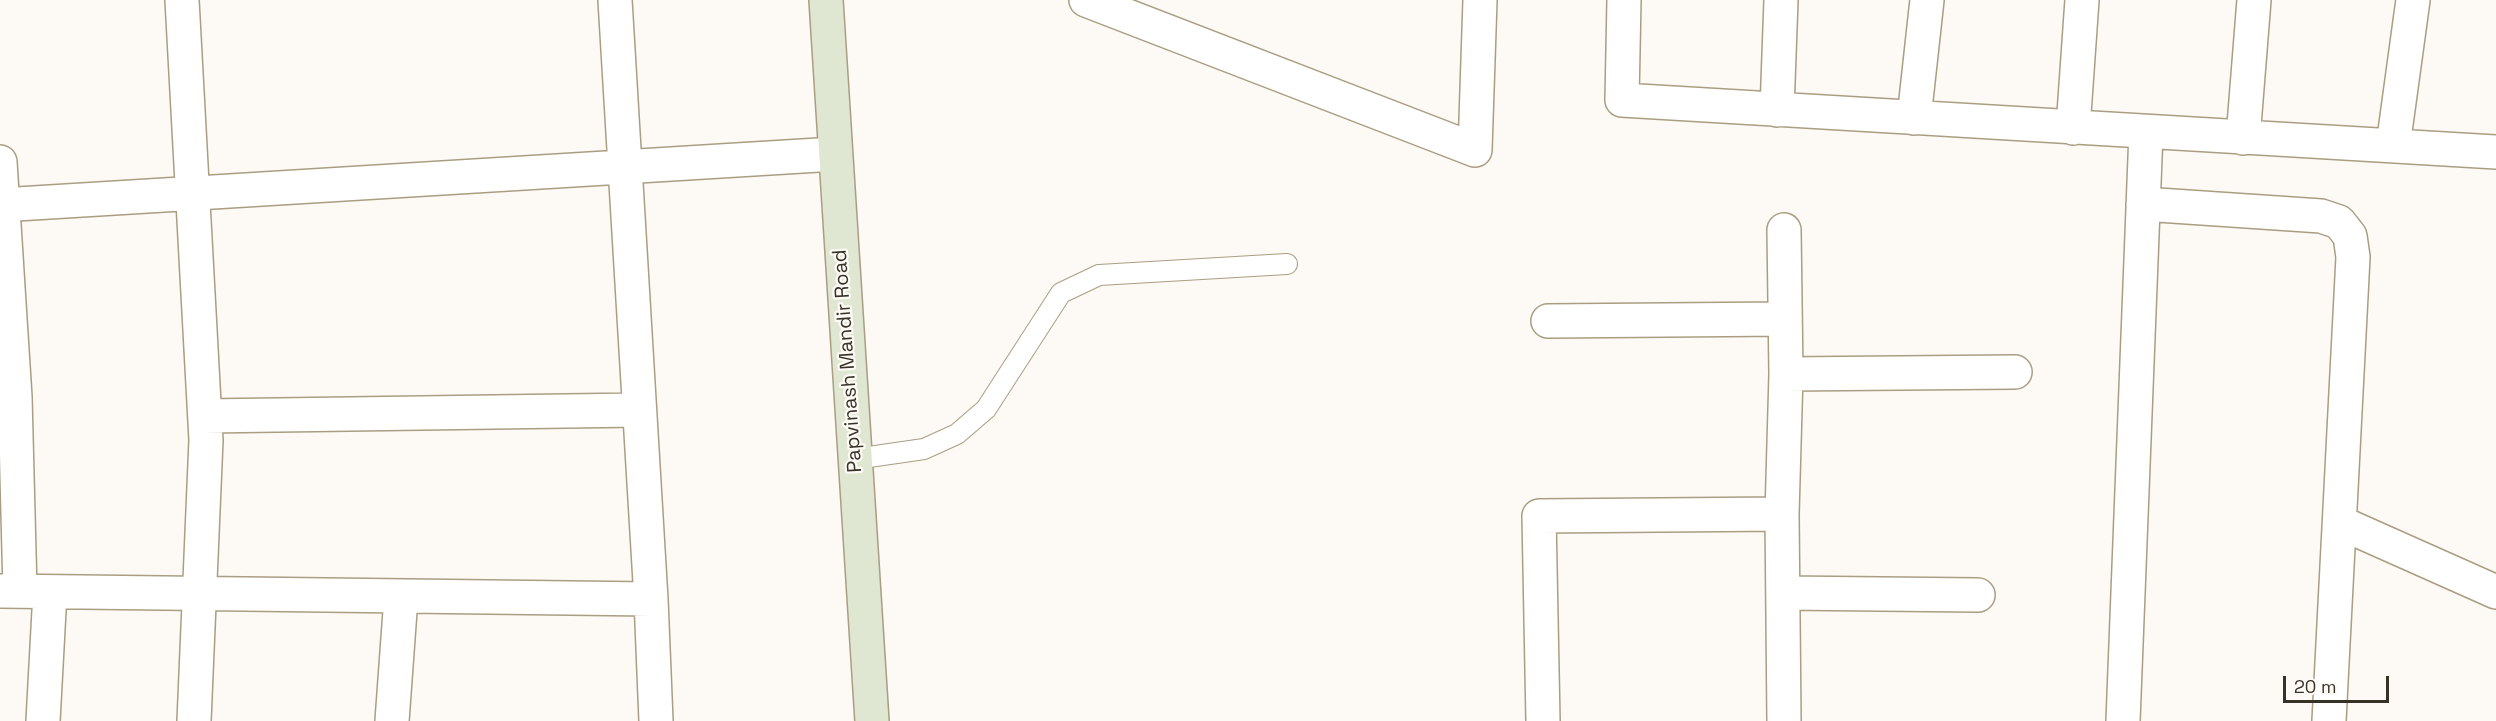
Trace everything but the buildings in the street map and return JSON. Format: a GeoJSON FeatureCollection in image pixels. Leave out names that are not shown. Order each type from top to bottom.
{"type":"FeatureCollection","features":[{"type":"Feature","properties":{"kind":"street"},"geometry":{"type":"LineString","coordinates":[[182,0],[206,440],[194,721]]}},
{"type":"Feature","properties":{"kind":"street"},"geometry":{"type":"LineString","coordinates":[[615,0],[623,166],[651,599],[656,721]]}},
{"type":"Feature","properties":{"kind":"street","name":"Papvinash Mandir Road"},"geometry":{"type":"LineString","coordinates":[[826,0],[872,721]]}},
{"type":"Feature","properties":{"kind":"street"},"geometry":{"type":"LineString","coordinates":[[1086,0],[1475,150],[1480,0]]}},
{"type":"Feature","properties":{"kind":"street"},"geometry":{"type":"LineString","coordinates":[[1624,0],[1622,100],[2496,152]]}},
{"type":"Feature","properties":{"kind":"street"},"geometry":{"type":"LineString","coordinates":[[1777,110],[1781,0]]}},
{"type":"Feature","properties":{"kind":"street"},"geometry":{"type":"LineString","coordinates":[[1914,118],[1927,0]]}},
{"type":"Feature","properties":{"kind":"street"},"geometry":{"type":"LineString","coordinates":[[2073,128],[2082,0]]}},
{"type":"Feature","properties":{"kind":"street"},"geometry":{"type":"LineString","coordinates":[[2243,138],[2254,0]]}},
{"type":"Feature","properties":{"kind":"street"},"geometry":{"type":"LineString","coordinates":[[2393,146],[2413,0]]}},
{"type":"Feature","properties":{"kind":"street"},"geometry":{"type":"LineString","coordinates":[[2122,721],[2146,132]]}},
{"type":"Feature","properties":{"kind":"street"},"geometry":{"type":"LineString","coordinates":[[1,205],[193,191],[835,154]]}},
{"type":"Feature","properties":{"kind":"street"},"geometry":{"type":"LineString","coordinates":[[0,162],[7,397],[23,591],[42,721]]}},
{"type":"Feature","properties":{"kind":"street"},"geometry":{"type":"LineString","coordinates":[[2144,204],[2321,216],[2339,222],[2350,236],[2353,257],[2329,721]]}},
{"type":"Feature","properties":{"kind":"street"},"geometry":{"type":"LineString","coordinates":[[1784,230],[1786,374],[1782,514],[1784,721]]}},
{"type":"Feature","properties":{"kind":"street"},"geometry":{"type":"LineString","coordinates":[[1548,321],[1784,319]]}},
{"type":"Feature","properties":{"kind":"street"},"geometry":{"type":"LineString","coordinates":[[1786,374],[2015,372]]}},
{"type":"Feature","properties":{"kind":"street"},"geometry":{"type":"LineString","coordinates":[[205,416],[639,410]]}},
{"type":"Feature","properties":{"kind":"street"},"geometry":{"type":"LineString","coordinates":[[1543,721],[1539,516],[1782,514]]}},
{"type":"Feature","properties":{"kind":"street"},"geometry":{"type":"LineString","coordinates":[[2341,523],[2496,592]]}},
{"type":"Feature","properties":{"kind":"street"},"geometry":{"type":"LineString","coordinates":[[23,591],[651,599]]}},
{"type":"Feature","properties":{"kind":"street"},"geometry":{"type":"LineString","coordinates":[[1783,593],[1978,595]]}},
{"type":"Feature","properties":{"kind":"street"},"geometry":{"type":"LineString","coordinates":[[392,721],[400,597]]}},
{"type":"Feature","properties":{"kind":"lane"},"geometry":{"type":"LineString","coordinates":[[855,459],[924,448],[957,434],[986,409],[1061,293],[1100,275],[1287,264]]}}]}
